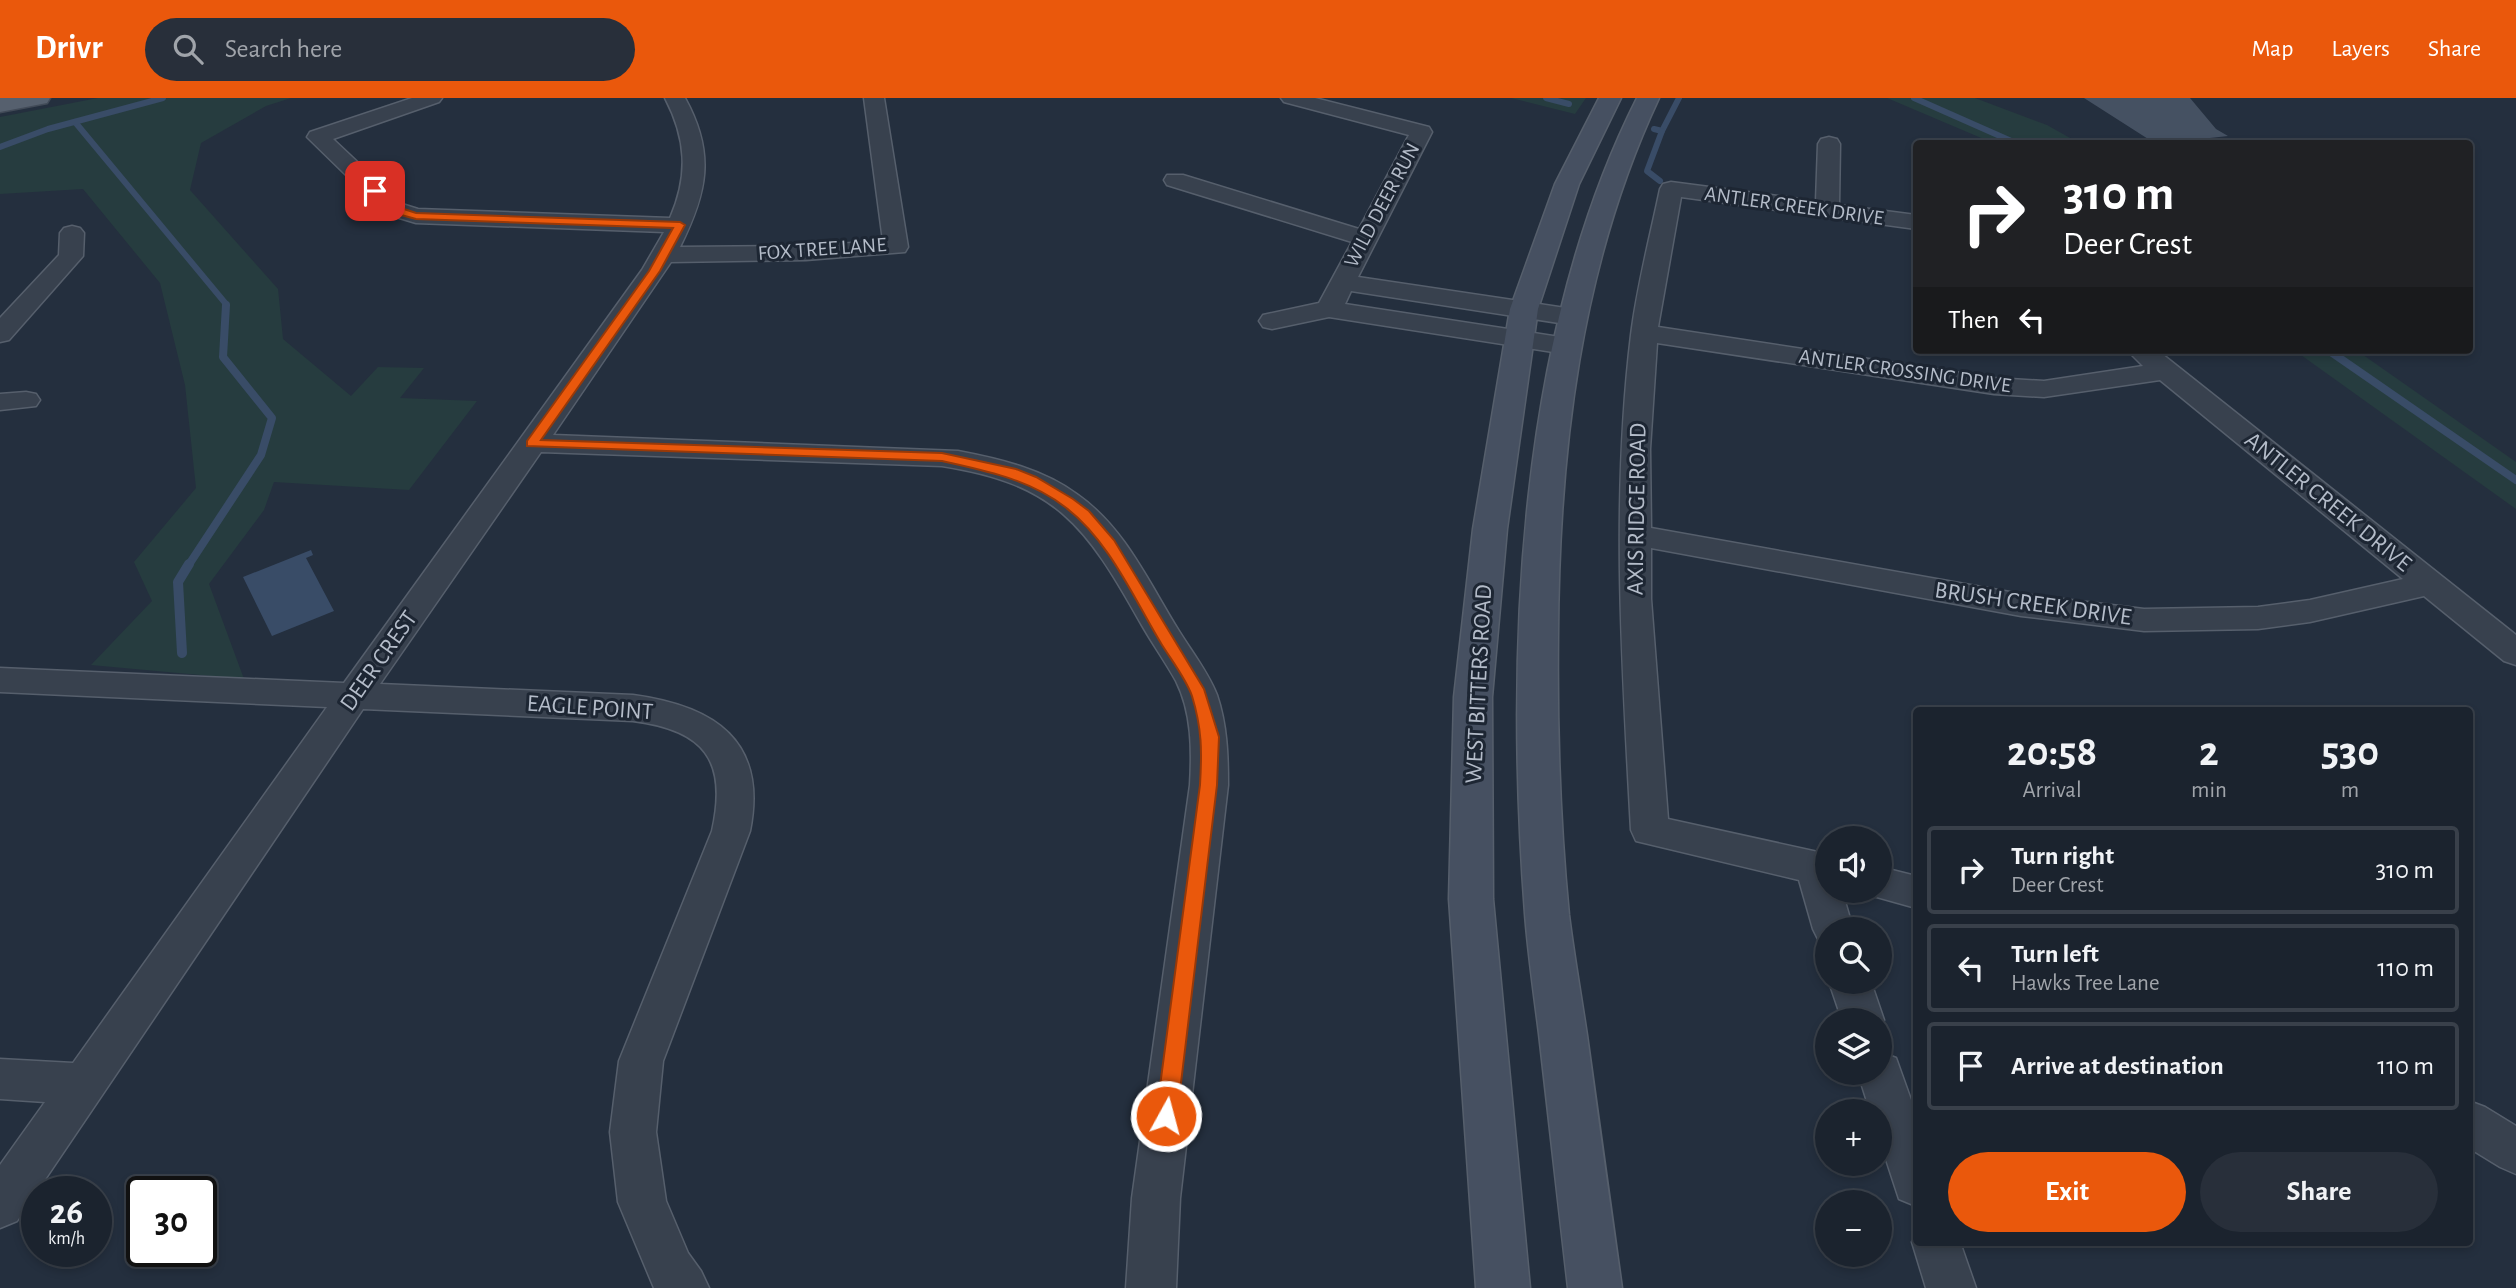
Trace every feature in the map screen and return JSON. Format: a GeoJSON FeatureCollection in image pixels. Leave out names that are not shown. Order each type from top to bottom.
{"type":"FeatureCollection","features":[{"type":"Feature","properties":{"kind":"main road"},"geometry":{"type":"LineString","coordinates":[[0,105],[39,98]]}},
{"type":"Feature","properties":{"kind":"main road","name":"WEST BITTERS ROAD"},"geometry":{"type":"LineString","coordinates":[[1503,1288],[1471,900],[1473,697],[1490,530],[1522,324],[1567,184],[1610,98]]}},
{"type":"Feature","properties":{"kind":"main road"},"geometry":{"type":"LineString","coordinates":[[1595,1288],[1546,904],[1539,704],[1541,548],[1569,332],[1593,233],[1632,127],[1648,98]]}},
{"type":"Feature","properties":{"kind":"street"},"geometry":{"type":"LineString","coordinates":[[432,98],[318,137],[394,209],[416,216],[680,225]]}},
{"type":"Feature","properties":{"kind":"street","name":"DEER CREST"},"geometry":{"type":"LineString","coordinates":[[0,1205],[664,255],[690,199],[696,167],[693,138],[684,112],[675,98]]}},
{"type":"Feature","properties":{"kind":"street","name":"FOX TREE LANE"},"geometry":{"type":"LineString","coordinates":[[664,255],[817,253],[896,247],[875,109],[864,98]]}},
{"type":"Feature","properties":{"kind":"street","name":"WILD DEER RUN"},"geometry":{"type":"LineString","coordinates":[[1291,98],[1421,132],[1329,309]]}},
{"type":"Feature","properties":{"kind":"street"},"geometry":{"type":"LineString","coordinates":[[1827,210],[1829,144]]}},
{"type":"Feature","properties":{"kind":"street"},"geometry":{"type":"LineString","coordinates":[[1175,180],[1364,238]]}},
{"type":"Feature","properties":{"kind":"street","name":"ANTLER CREEK DRIVE"},"geometry":{"type":"LineString","coordinates":[[1671,189],[1913,222]]}},
{"type":"Feature","properties":{"kind":"street","name":"AXIS RIDGE ROAD"},"geometry":{"type":"LineString","coordinates":[[1671,189],[1644,333],[1635,449],[1635,599],[1650,830],[1815,868]]}},
{"type":"Feature","properties":{"kind":"street"},"geometry":{"type":"LineString","coordinates":[[0,334],[71,256],[72,233]]}},
{"type":"Feature","properties":{"kind":"street"},"geometry":{"type":"LineString","coordinates":[[1341,282],[1425,295],[1522,324],[1569,332]]}},
{"type":"Feature","properties":{"kind":"street"},"geometry":{"type":"LineString","coordinates":[[1415,320],[1425,295]]}},
{"type":"Feature","properties":{"kind":"street"},"geometry":{"type":"LineString","coordinates":[[1272,321],[1329,309],[1415,320],[1522,324]]}},
{"type":"Feature","properties":{"kind":"street","name":"ANTLER CROSSING DRIVE"},"geometry":{"type":"LineString","coordinates":[[1644,333],[1994,386],[2044,388],[2166,371]]}},
{"type":"Feature","properties":{"kind":"street","name":"ANTLER CREEK DRIVE"},"geometry":{"type":"LineString","coordinates":[[2145,354],[2516,653]]}},
{"type":"Feature","properties":{"kind":"street"},"geometry":{"type":"LineString","coordinates":[[532,443],[966,460],[1011,472],[1051,491],[1084,514],[1108,544],[1199,693],[1210,737],[1209,785],[1156,1198],[1151,1288]]}},
{"type":"Feature","properties":{"kind":"street","name":"BRUSH CREEK DRIVE"},"geometry":{"type":"LineString","coordinates":[[1636,535],[2021,605],[2144,620],[2258,618],[2310,611],[2430,584]]}},
{"type":"Feature","properties":{"kind":"street","name":"EAGLE POINT"},"geometry":{"type":"LineString","coordinates":[[0,680],[634,708],[676,715],[709,732],[731,759],[738,805],[731,831],[641,1061],[633,1132],[642,1202],[671,1269],[684,1288]]}},
{"type":"Feature","properties":{"kind":"street"},"geometry":{"type":"LineString","coordinates":[[1892,886],[1913,891]]}},
{"type":"Feature","properties":{"kind":"street"},"geometry":{"type":"LineString","coordinates":[[0,1079],[85,1084]]}},
{"type":"Feature","properties":{"kind":"street"},"geometry":{"type":"LineString","coordinates":[[1884,1085],[1913,1174]]}},
{"type":"Feature","properties":{"kind":"street"},"geometry":{"type":"LineString","coordinates":[[2473,1125],[2516,1153]]}},
{"type":"Feature","properties":{"kind":"street"},"geometry":{"type":"LineString","coordinates":[[1937,1246],[1951,1288]]}},
{"type":"Feature","properties":{"kind":"green space"},"geometry":{"type":"Polygon","coordinates":[[[98,98],[291,98],[266,106],[201,143],[190,190],[278,289],[283,339],[351,396],[378,367],[424,368],[400,398],[477,401],[409,490],[274,482],[264,510],[209,584],[244,679],[91,665],[152,601],[134,562],[196,488],[185,385],[160,283],[83,189],[0,194],[0,117],[98,98]]]}},
{"type":"Feature","properties":{"kind":"green space"},"geometry":{"type":"Polygon","coordinates":[[[1511,98],[1586,98],[1575,114],[1511,98]]]}},
{"type":"Feature","properties":{"kind":"green space"},"geometry":{"type":"Polygon","coordinates":[[[1887,98],[1975,98],[2047,125],[2074,140],[1986,140],[1887,98]]]}},
{"type":"Feature","properties":{"kind":"green space"},"geometry":{"type":"Polygon","coordinates":[[[2300,354],[2362,354],[2516,462],[2516,509],[2300,354]]]}},
{"type":"Feature","properties":{"kind":"water"},"geometry":{"type":"Polygon","coordinates":[[[311,550],[313,555],[306,558],[334,611],[272,636],[243,577],[311,550]]]}},
{"type":"Feature","properties":{"kind":"building"},"geometry":{"type":"Polygon","coordinates":[[[2084,98],[2190,98],[2216,129],[2228,136],[2192,140],[2150,140],[2084,98]]]}},
{"type":"Feature","properties":{"kind":"waterway"},"geometry":{"type":"LineString","coordinates":[[0,147],[48,129],[163,98]]}},
{"type":"Feature","properties":{"kind":"waterway"},"geometry":{"type":"LineString","coordinates":[[1546,98],[1569,104]]}},
{"type":"Feature","properties":{"kind":"waterway"},"geometry":{"type":"LineString","coordinates":[[1662,131],[1679,98]]}},
{"type":"Feature","properties":{"kind":"waterway"},"geometry":{"type":"LineString","coordinates":[[1914,98],[2009,140]]}},
{"type":"Feature","properties":{"kind":"waterway"},"geometry":{"type":"LineString","coordinates":[[75,122],[226,305]]}},
{"type":"Feature","properties":{"kind":"waterway"},"geometry":{"type":"LineString","coordinates":[[1654,129],[1662,131]]}},
{"type":"Feature","properties":{"kind":"waterway"},"geometry":{"type":"LineString","coordinates":[[1660,181],[1647,171],[1662,131]]}},
{"type":"Feature","properties":{"kind":"waterway"},"geometry":{"type":"LineString","coordinates":[[188,566],[261,455],[272,418],[223,357],[226,305]]}},
{"type":"Feature","properties":{"kind":"waterway"},"geometry":{"type":"LineString","coordinates":[[2334,354],[2516,480]]}},
{"type":"Feature","properties":{"kind":"waterway"},"geometry":{"type":"LineString","coordinates":[[182,653],[178,582],[189,564]]}},
{"type":"Feature","properties":{"kind":"route"},"geometry":{"type":"LineString","coordinates":[[375,191],[394,209],[416,216],[680,225],[654,271],[532,443],[966,460],[1032,480],[1084,514],[1108,544],[1199,693],[1210,737],[1209,785],[1166,1116]]}}]}
